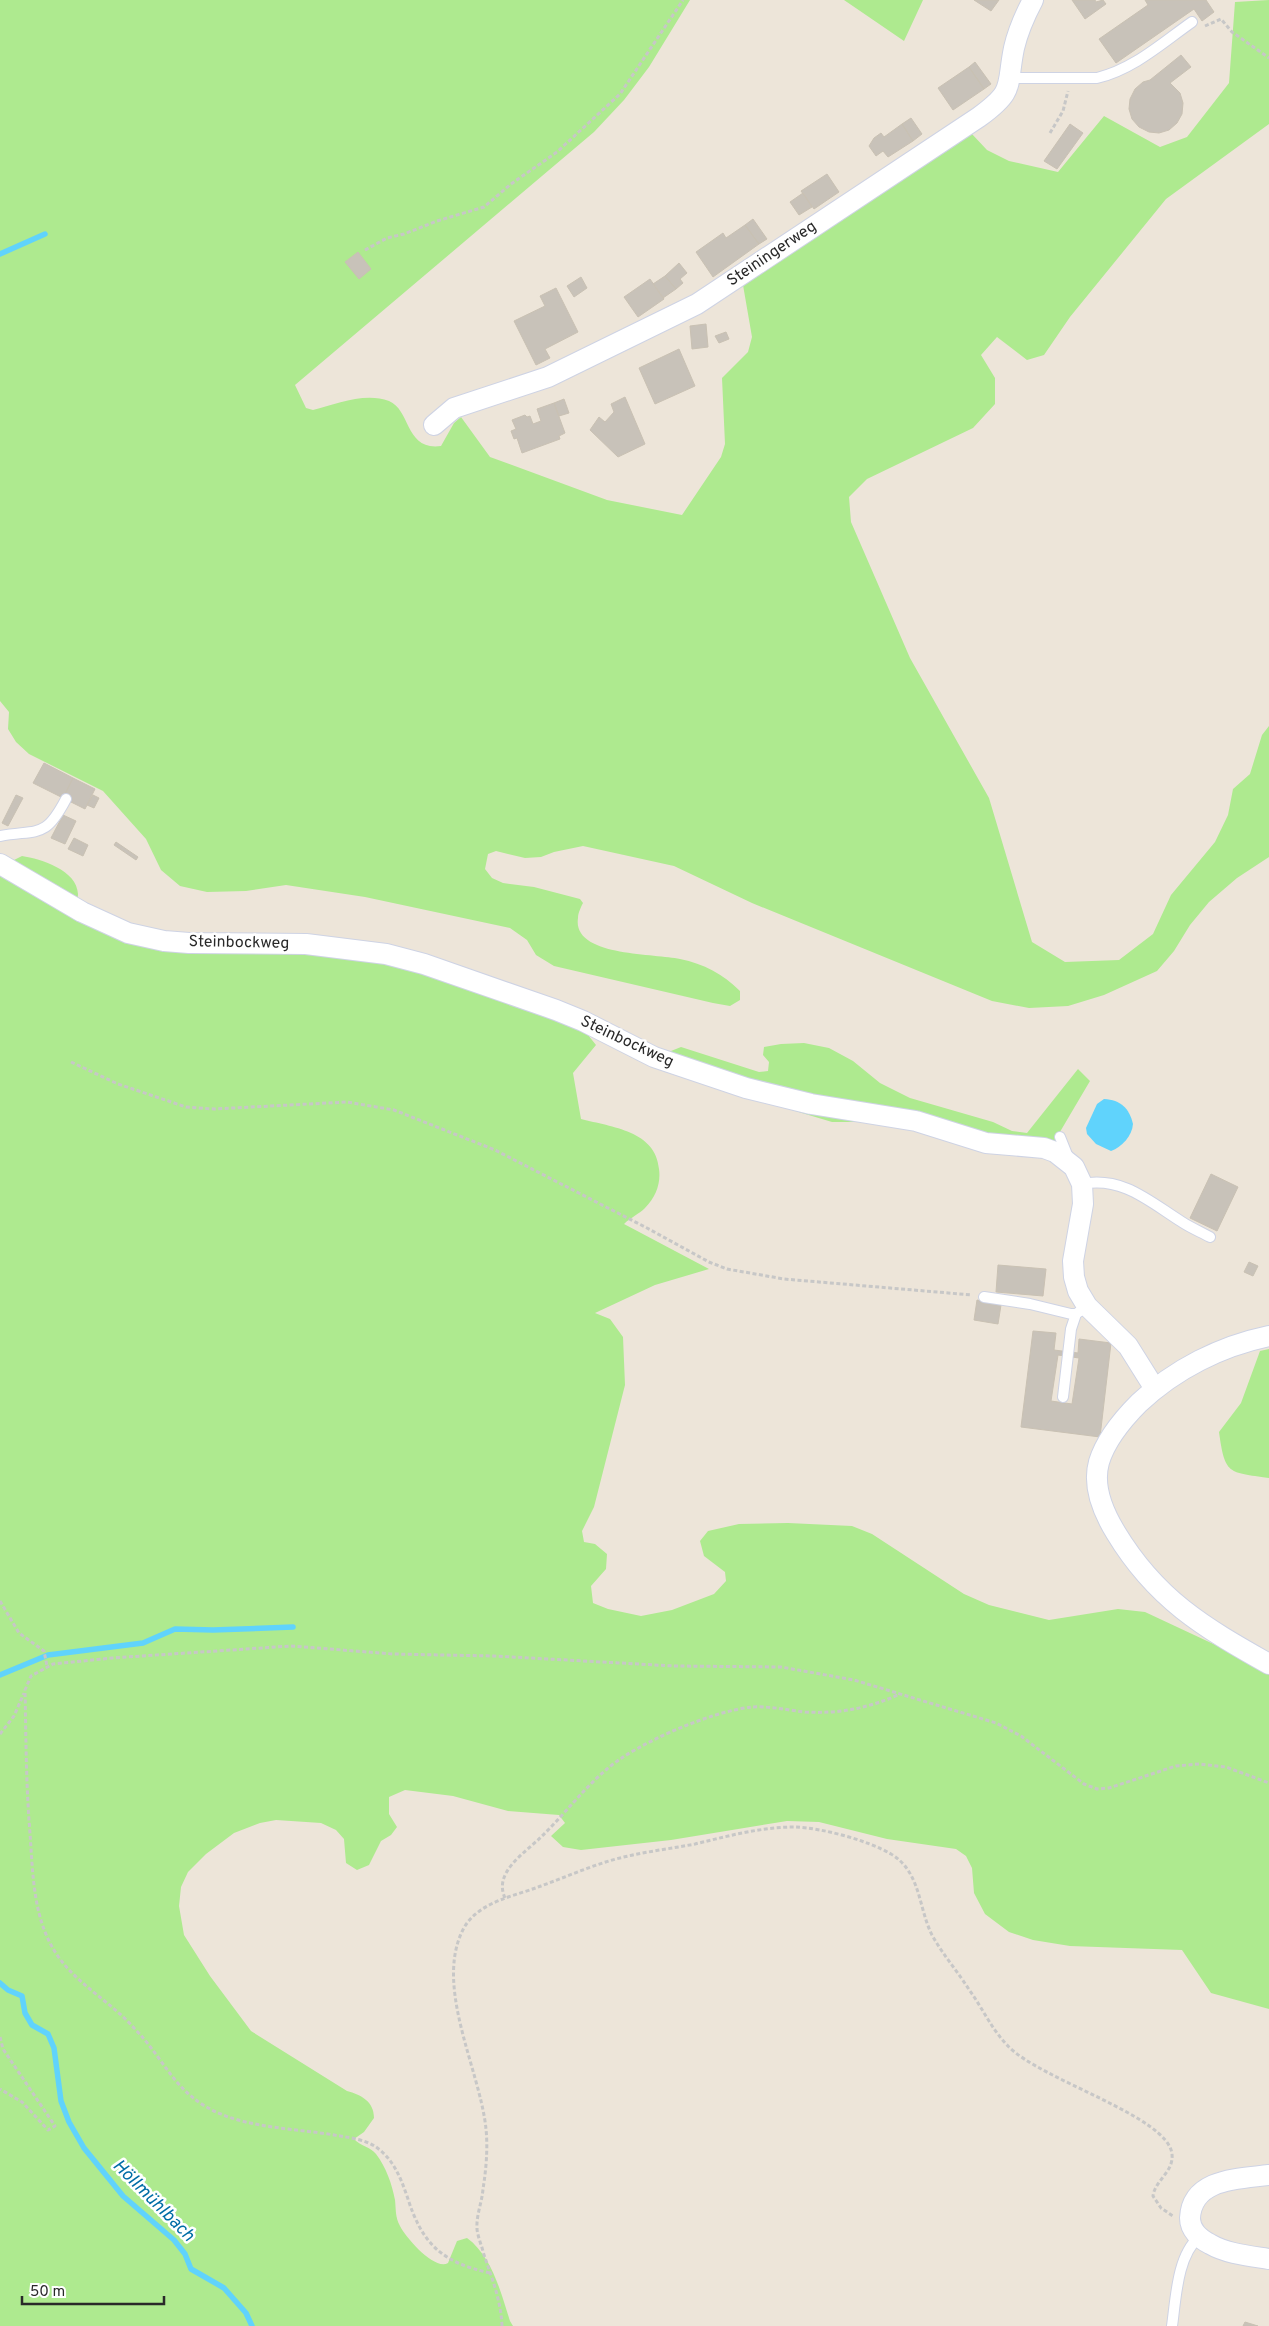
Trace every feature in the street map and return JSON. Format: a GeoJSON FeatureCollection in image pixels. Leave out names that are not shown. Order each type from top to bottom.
{"type":"FeatureCollection","features":[{"type":"Feature","properties":{"kind":"street","name":"Steiningerweg"},"geometry":{"type":"LineString","coordinates":[[434,425],[454,408],[572,367],[697,304],[768,255],[979,117],[1004,94],[1011,78],[1017,36],[1033,0]]}},
{"type":"Feature","properties":{"kind":"street","name":"Steinbockweg"},"geometry":{"type":"LineString","coordinates":[[0,864],[82,912],[128,934],[151,939],[189,943],[306,944],[404,958],[556,1010],[654,1057],[706,1076],[811,1104],[916,1121],[986,1143],[1050,1150],[1072,1163]]}},
{"type":"Feature","properties":{"kind":"street"},"geometry":{"type":"LineString","coordinates":[[1072,1163],[1082,1184],[1083,1204],[1073,1272],[1081,1310],[1124,1341],[1155,1389]]}},
{"type":"Feature","properties":{"kind":"street"},"geometry":{"type":"LineString","coordinates":[[1269,1336],[1216,1353],[1194,1363],[1155,1389],[1128,1414],[1105,1447],[1099,1463],[1097,1477],[1102,1508],[1133,1559],[1168,1598],[1207,1627],[1269,1664]]}},
{"type":"Feature","properties":{"kind":"street"},"geometry":{"type":"LineString","coordinates":[[1269,2175],[1227,2181],[1206,2188],[1197,2196],[1193,2203],[1195,2228],[1220,2248],[1269,2259]]}},
{"type":"Feature","properties":{"kind":"lane"},"geometry":{"type":"LineString","coordinates":[[1011,78],[1097,78],[1122,70],[1192,22]]}},
{"type":"Feature","properties":{"kind":"lane"},"geometry":{"type":"LineString","coordinates":[[0,836],[46,828],[55,820],[66,799]]}},
{"type":"Feature","properties":{"kind":"lane"},"geometry":{"type":"LineString","coordinates":[[1060,1137],[1072,1163]]}},
{"type":"Feature","properties":{"kind":"lane"},"geometry":{"type":"LineString","coordinates":[[1082,1184],[1101,1182],[1127,1188],[1151,1200],[1182,1222],[1210,1237]]}},
{"type":"Feature","properties":{"kind":"lane"},"geometry":{"type":"LineString","coordinates":[[984,1296],[1081,1310],[1071,1328],[1063,1397]]}},
{"type":"Feature","properties":{"kind":"lane"},"geometry":{"type":"LineString","coordinates":[[1172,2326],[1182,2272],[1192,2246],[1195,2228]]}},
{"type":"Feature","properties":{"kind":"path"},"geometry":{"type":"LineString","coordinates":[[365,250],[387,238],[484,207],[510,184],[557,152],[620,94],[684,0]]}},
{"type":"Feature","properties":{"kind":"path"},"geometry":{"type":"LineString","coordinates":[[1192,22],[1198,28],[1202,28],[1222,18],[1232,32],[1269,58]]}},
{"type":"Feature","properties":{"kind":"path"},"geometry":{"type":"LineString","coordinates":[[1050,133],[1068,99],[1069,78]]}},
{"type":"Feature","properties":{"kind":"path"},"geometry":{"type":"LineString","coordinates":[[71,1062],[118,1084],[186,1108],[214,1109],[347,1102],[394,1110],[495,1150],[648,1228],[709,1262],[727,1269],[784,1279],[984,1296]]}},
{"type":"Feature","properties":{"kind":"path"},"geometry":{"type":"LineString","coordinates":[[0,1601],[19,1633],[44,1651],[46,1664]]}},
{"type":"Feature","properties":{"kind":"path"},"geometry":{"type":"LineString","coordinates":[[0,1734],[14,1716],[31,1676],[46,1664],[292,1646],[393,1654],[494,1656],[674,1666],[781,1667],[826,1674],[901,1693],[1010,1729],[1084,1784],[1097,1789],[1109,1788],[1176,1766],[1199,1764],[1226,1768],[1269,1783]]}},
{"type":"Feature","properties":{"kind":"path"},"geometry":{"type":"LineString","coordinates":[[25,1690],[26,1787],[34,1889],[43,1926],[60,1959],[134,2027],[169,2074],[198,2103],[233,2119],[348,2137],[375,2146],[391,2160],[416,2220],[432,2246],[458,2265],[490,2274]]}},
{"type":"Feature","properties":{"kind":"path"},"geometry":{"type":"LineString","coordinates":[[505,1898],[502,1882],[510,1866],[555,1824],[607,1769],[640,1748],[707,1718],[730,1711],[753,1707],[804,1712],[840,1712],[877,1704],[901,1693]]}},
{"type":"Feature","properties":{"kind":"path"},"geometry":{"type":"LineString","coordinates":[[502,2326],[501,2312],[477,2231],[486,2170],[486,2127],[457,2003],[455,1962],[459,1941],[466,1924],[478,1912],[505,1898],[616,1859],[755,1831],[795,1827],[836,1834],[890,1853],[909,1870],[932,1935],[994,2029],[1008,2046],[1022,2058],[1051,2075],[1144,2120],[1166,2139],[1171,2150],[1172,2163],[1154,2188],[1153,2196],[1156,2203],[1164,2211],[1195,2228]]}},
{"type":"Feature","properties":{"kind":"path"},"geometry":{"type":"LineString","coordinates":[[0,2037],[3,2049],[55,2126],[48,2130],[22,2102],[0,2089]]}},
{"type":"Feature","properties":{"kind":"green space"},"geometry":{"type":"Polygon","coordinates":[[[0,0],[690,0],[649,67],[624,100],[594,132],[295,385],[306,408],[313,410],[360,398],[389,401],[396,406],[415,436],[429,446],[441,446],[454,423],[461,417],[490,457],[607,500],[682,515],[721,457],[725,444],[722,378],[748,352],[752,337],[743,285],[971,133],[987,150],[1009,161],[1058,172],[1104,116],[1160,147],[1187,137],[1229,83],[1235,2],[1269,0],[1269,124],[1166,199],[1070,317],[1044,355],[1027,360],[997,337],[981,355],[995,378],[995,404],[973,428],[867,479],[849,497],[851,522],[910,658],[989,798],[1032,942],[1065,962],[1119,960],[1153,934],[1171,895],[1215,842],[1228,815],[1233,789],[1250,774],[1262,735],[1269,726],[1269,857],[1237,878],[1209,902],[1190,925],[1174,951],[1157,971],[1104,995],[1068,1006],[1029,1008],[992,1001],[752,903],[674,866],[583,846],[554,852],[541,857],[525,858],[496,851],[488,854],[485,869],[492,878],[503,883],[534,887],[580,899],[583,903],[578,916],[580,931],[588,940],[601,947],[617,951],[680,959],[705,967],[720,975],[740,991],[740,1000],[730,1006],[713,1003],[554,966],[536,955],[527,940],[510,928],[365,897],[286,885],[246,891],[207,892],[180,886],[161,870],[146,839],[103,791],[29,754],[16,742],[8,729],[9,712],[0,701],[0,0]]]}},
{"type":"Feature","properties":{"kind":"green space"},"geometry":{"type":"Polygon","coordinates":[[[844,0],[923,0],[904,41],[844,0]]]}},
{"type":"Feature","properties":{"kind":"green space"},"geometry":{"type":"Polygon","coordinates":[[[22,856],[48,863],[72,878],[78,894],[73,918],[103,933],[137,945],[178,951],[349,954],[405,965],[584,1030],[596,1045],[573,1073],[581,1119],[619,1128],[641,1139],[650,1146],[656,1156],[659,1169],[655,1195],[643,1210],[624,1224],[709,1269],[655,1285],[595,1313],[610,1319],[623,1337],[625,1385],[594,1507],[582,1531],[584,1542],[595,1544],[607,1554],[606,1569],[591,1586],[593,1603],[608,1609],[641,1616],[672,1610],[714,1594],[726,1581],[725,1572],[704,1556],[700,1541],[708,1531],[739,1524],[788,1523],[852,1526],[872,1534],[964,1594],[989,1605],[1049,1620],[1118,1609],[1145,1612],[1269,1670],[1269,2009],[1211,1993],[1182,1950],[1070,1946],[1033,1940],[1009,1932],[985,1914],[974,1893],[972,1868],[966,1856],[956,1849],[887,1839],[819,1822],[787,1821],[671,1840],[581,1850],[563,1847],[551,1836],[565,1823],[559,1815],[508,1811],[453,1796],[405,1790],[389,1797],[389,1814],[397,1827],[391,1835],[381,1841],[369,1865],[357,1870],[346,1863],[344,1839],[336,1830],[321,1823],[276,1820],[260,1823],[234,1833],[206,1854],[188,1872],[181,1887],[179,1906],[184,1935],[210,1976],[251,2031],[369,2103],[372,2107],[374,2118],[364,2132],[354,2139],[374,2152],[383,2164],[392,2188],[397,2219],[403,2231],[421,2252],[442,2264],[448,2263],[457,2241],[467,2238],[476,2246],[489,2265],[513,2326],[0,2326],[0,867],[22,856]]]}},
{"type":"Feature","properties":{"kind":"green space"},"geometry":{"type":"Polygon","coordinates":[[[804,1043],[829,1048],[853,1061],[880,1083],[910,1098],[993,1122],[1012,1131],[1027,1133],[1078,1069],[1090,1081],[1054,1142],[876,1122],[832,1122],[739,1094],[668,1057],[671,1051],[681,1047],[759,1072],[768,1071],[769,1062],[763,1055],[764,1047],[804,1043]]]}},
{"type":"Feature","properties":{"kind":"green space"},"geometry":{"type":"Polygon","coordinates":[[[1269,1349],[1269,1478],[1245,1474],[1231,1469],[1224,1456],[1219,1432],[1241,1403],[1260,1351],[1269,1349]]]}},
{"type":"Feature","properties":{"kind":"water"},"geometry":{"type":"Polygon","coordinates":[[[1104,1099],[1120,1103],[1127,1109],[1133,1124],[1131,1133],[1126,1140],[1119,1147],[1111,1151],[1096,1144],[1087,1134],[1086,1128],[1097,1104],[1104,1099]]]}},
{"type":"Feature","properties":{"kind":"building"},"geometry":{"type":"Polygon","coordinates":[[[974,0],[999,0],[991,11],[974,0]]]}},
{"type":"Feature","properties":{"kind":"building"},"geometry":{"type":"Polygon","coordinates":[[[1072,0],[1095,0],[1096,2],[1103,0],[1106,4],[1085,19],[1072,0]]]}},
{"type":"Feature","properties":{"kind":"building"},"geometry":{"type":"Polygon","coordinates":[[[1145,0],[1206,0],[1214,12],[1202,21],[1194,9],[1116,63],[1099,39],[1148,5],[1145,0]]]}},
{"type":"Feature","properties":{"kind":"building"},"geometry":{"type":"Polygon","coordinates":[[[1181,55],[1191,67],[1170,83],[1180,93],[1183,103],[1182,114],[1177,123],[1169,130],[1159,133],[1149,132],[1139,127],[1132,119],[1129,109],[1130,99],[1135,89],[1143,82],[1150,80],[1181,55]]]}},
{"type":"Feature","properties":{"kind":"building"},"geometry":{"type":"Polygon","coordinates":[[[975,62],[991,84],[984,89],[969,67],[975,62]]]}},
{"type":"Feature","properties":{"kind":"building"},"geometry":{"type":"Polygon","coordinates":[[[969,67],[984,89],[953,110],[938,88],[969,67]]]}},
{"type":"Feature","properties":{"kind":"building"},"geometry":{"type":"Polygon","coordinates":[[[911,118],[922,134],[913,141],[902,124],[911,118]]]}},
{"type":"Feature","properties":{"kind":"building"},"geometry":{"type":"Polygon","coordinates":[[[902,124],[913,141],[888,157],[883,151],[876,156],[869,146],[874,138],[881,133],[884,137],[902,124]]]}},
{"type":"Feature","properties":{"kind":"building"},"geometry":{"type":"Polygon","coordinates":[[[1070,124],[1083,133],[1057,169],[1044,161],[1070,124]]]}},
{"type":"Feature","properties":{"kind":"building"},"geometry":{"type":"Polygon","coordinates":[[[827,174],[839,192],[814,209],[801,191],[827,174]]]}},
{"type":"Feature","properties":{"kind":"building"},"geometry":{"type":"Polygon","coordinates":[[[803,193],[812,207],[799,215],[790,202],[803,193]]]}},
{"type":"Feature","properties":{"kind":"building"},"geometry":{"type":"Polygon","coordinates":[[[753,219],[767,239],[759,244],[745,225],[753,219]]]}},
{"type":"Feature","properties":{"kind":"building"},"geometry":{"type":"Polygon","coordinates":[[[745,225],[759,244],[713,277],[696,252],[723,233],[726,238],[745,225]]]}},
{"type":"Feature","properties":{"kind":"building"},"geometry":{"type":"Polygon","coordinates":[[[358,252],[371,269],[359,279],[345,262],[358,252]]]}},
{"type":"Feature","properties":{"kind":"building"},"geometry":{"type":"Polygon","coordinates":[[[679,263],[687,273],[680,279],[683,283],[676,289],[665,276],[679,263]]]}},
{"type":"Feature","properties":{"kind":"building"},"geometry":{"type":"Polygon","coordinates":[[[665,276],[676,289],[663,298],[653,284],[665,276]]]}},
{"type":"Feature","properties":{"kind":"building"},"geometry":{"type":"Polygon","coordinates":[[[581,277],[587,288],[574,297],[567,286],[581,277]]]}},
{"type":"Feature","properties":{"kind":"building"},"geometry":{"type":"Polygon","coordinates":[[[650,279],[664,299],[638,317],[624,297],[650,279]]]}},
{"type":"Feature","properties":{"kind":"building"},"geometry":{"type":"Polygon","coordinates":[[[556,288],[578,332],[545,349],[550,358],[536,365],[514,321],[545,306],[540,296],[556,288]]]}},
{"type":"Feature","properties":{"kind":"building"},"geometry":{"type":"Polygon","coordinates":[[[706,324],[708,347],[692,349],[690,326],[706,324]]]}},
{"type":"Feature","properties":{"kind":"building"},"geometry":{"type":"Polygon","coordinates":[[[726,332],[729,339],[719,343],[715,336],[726,332]]]}},
{"type":"Feature","properties":{"kind":"building"},"geometry":{"type":"Polygon","coordinates":[[[679,349],[695,386],[655,404],[639,368],[679,349]]]}},
{"type":"Feature","properties":{"kind":"building"},"geometry":{"type":"Polygon","coordinates":[[[625,397],[645,444],[618,457],[590,430],[599,417],[605,422],[614,412],[611,404],[625,397]]]}},
{"type":"Feature","properties":{"kind":"building"},"geometry":{"type":"Polygon","coordinates":[[[564,399],[569,413],[559,416],[554,403],[564,399]]]}},
{"type":"Feature","properties":{"kind":"building"},"geometry":{"type":"Polygon","coordinates":[[[554,403],[565,433],[559,436],[560,439],[522,453],[517,438],[514,439],[511,431],[516,429],[512,420],[525,415],[527,417],[530,416],[533,424],[541,421],[537,409],[554,403]]]}},
{"type":"Feature","properties":{"kind":"building"},"geometry":{"type":"Polygon","coordinates":[[[44,763],[73,778],[63,798],[33,783],[44,763]]]}},
{"type":"Feature","properties":{"kind":"building"},"geometry":{"type":"Polygon","coordinates":[[[73,778],[95,789],[85,809],[63,798],[73,778]]]}},
{"type":"Feature","properties":{"kind":"building"},"geometry":{"type":"Polygon","coordinates":[[[16,795],[23,798],[8,826],[2,823],[16,795]]]}},
{"type":"Feature","properties":{"kind":"building"},"geometry":{"type":"Polygon","coordinates":[[[93,795],[99,798],[94,808],[87,805],[93,795]]]}},
{"type":"Feature","properties":{"kind":"building"},"geometry":{"type":"Polygon","coordinates":[[[63,815],[76,821],[65,844],[51,838],[63,815]]]}},
{"type":"Feature","properties":{"kind":"building"},"geometry":{"type":"Polygon","coordinates":[[[74,838],[88,845],[83,856],[68,849],[74,838]]]}},
{"type":"Feature","properties":{"kind":"building"},"geometry":{"type":"Polygon","coordinates":[[[116,842],[138,857],[136,860],[114,845],[116,842]]]}},
{"type":"Feature","properties":{"kind":"building"},"geometry":{"type":"Polygon","coordinates":[[[1211,1174],[1238,1187],[1217,1231],[1190,1218],[1211,1174]]]}},
{"type":"Feature","properties":{"kind":"building"},"geometry":{"type":"Polygon","coordinates":[[[1249,1262],[1258,1266],[1253,1276],[1244,1272],[1249,1262]]]}},
{"type":"Feature","properties":{"kind":"building"},"geometry":{"type":"Polygon","coordinates":[[[998,1265],[1046,1269],[1043,1296],[996,1292],[998,1265]]]}},
{"type":"Feature","properties":{"kind":"building"},"geometry":{"type":"Polygon","coordinates":[[[977,1300],[1001,1305],[998,1324],[974,1320],[977,1300]]]}},
{"type":"Feature","properties":{"kind":"building"},"geometry":{"type":"Polygon","coordinates":[[[1033,1331],[1056,1333],[1054,1350],[1078,1353],[1079,1339],[1111,1343],[1100,1437],[1021,1427],[1033,1331]],[[1058,1355],[1051,1401],[1072,1404],[1079,1358],[1058,1355]]]}},
{"type":"Feature","properties":{"kind":"building"},"geometry":{"type":"Polygon","coordinates":[[[1245,2322],[1258,2326],[1243,2326],[1245,2322]]]}},
{"type":"Feature","properties":{"kind":"waterway"},"geometry":{"type":"LineString","coordinates":[[0,254],[45,234]]}},
{"type":"Feature","properties":{"kind":"waterway"},"geometry":{"type":"LineString","coordinates":[[0,1675],[48,1655],[143,1643],[175,1629],[213,1630],[293,1627]]}},
{"type":"Feature","properties":{"kind":"waterway","name":"Höllmühlbach"},"geometry":{"type":"LineString","coordinates":[[0,1983],[8,1990],[22,1996],[25,2013],[32,2025],[48,2034],[54,2048],[61,2101],[69,2122],[84,2148],[123,2196],[174,2240],[185,2254],[191,2269],[224,2288],[246,2313],[252,2326]]}}]}
